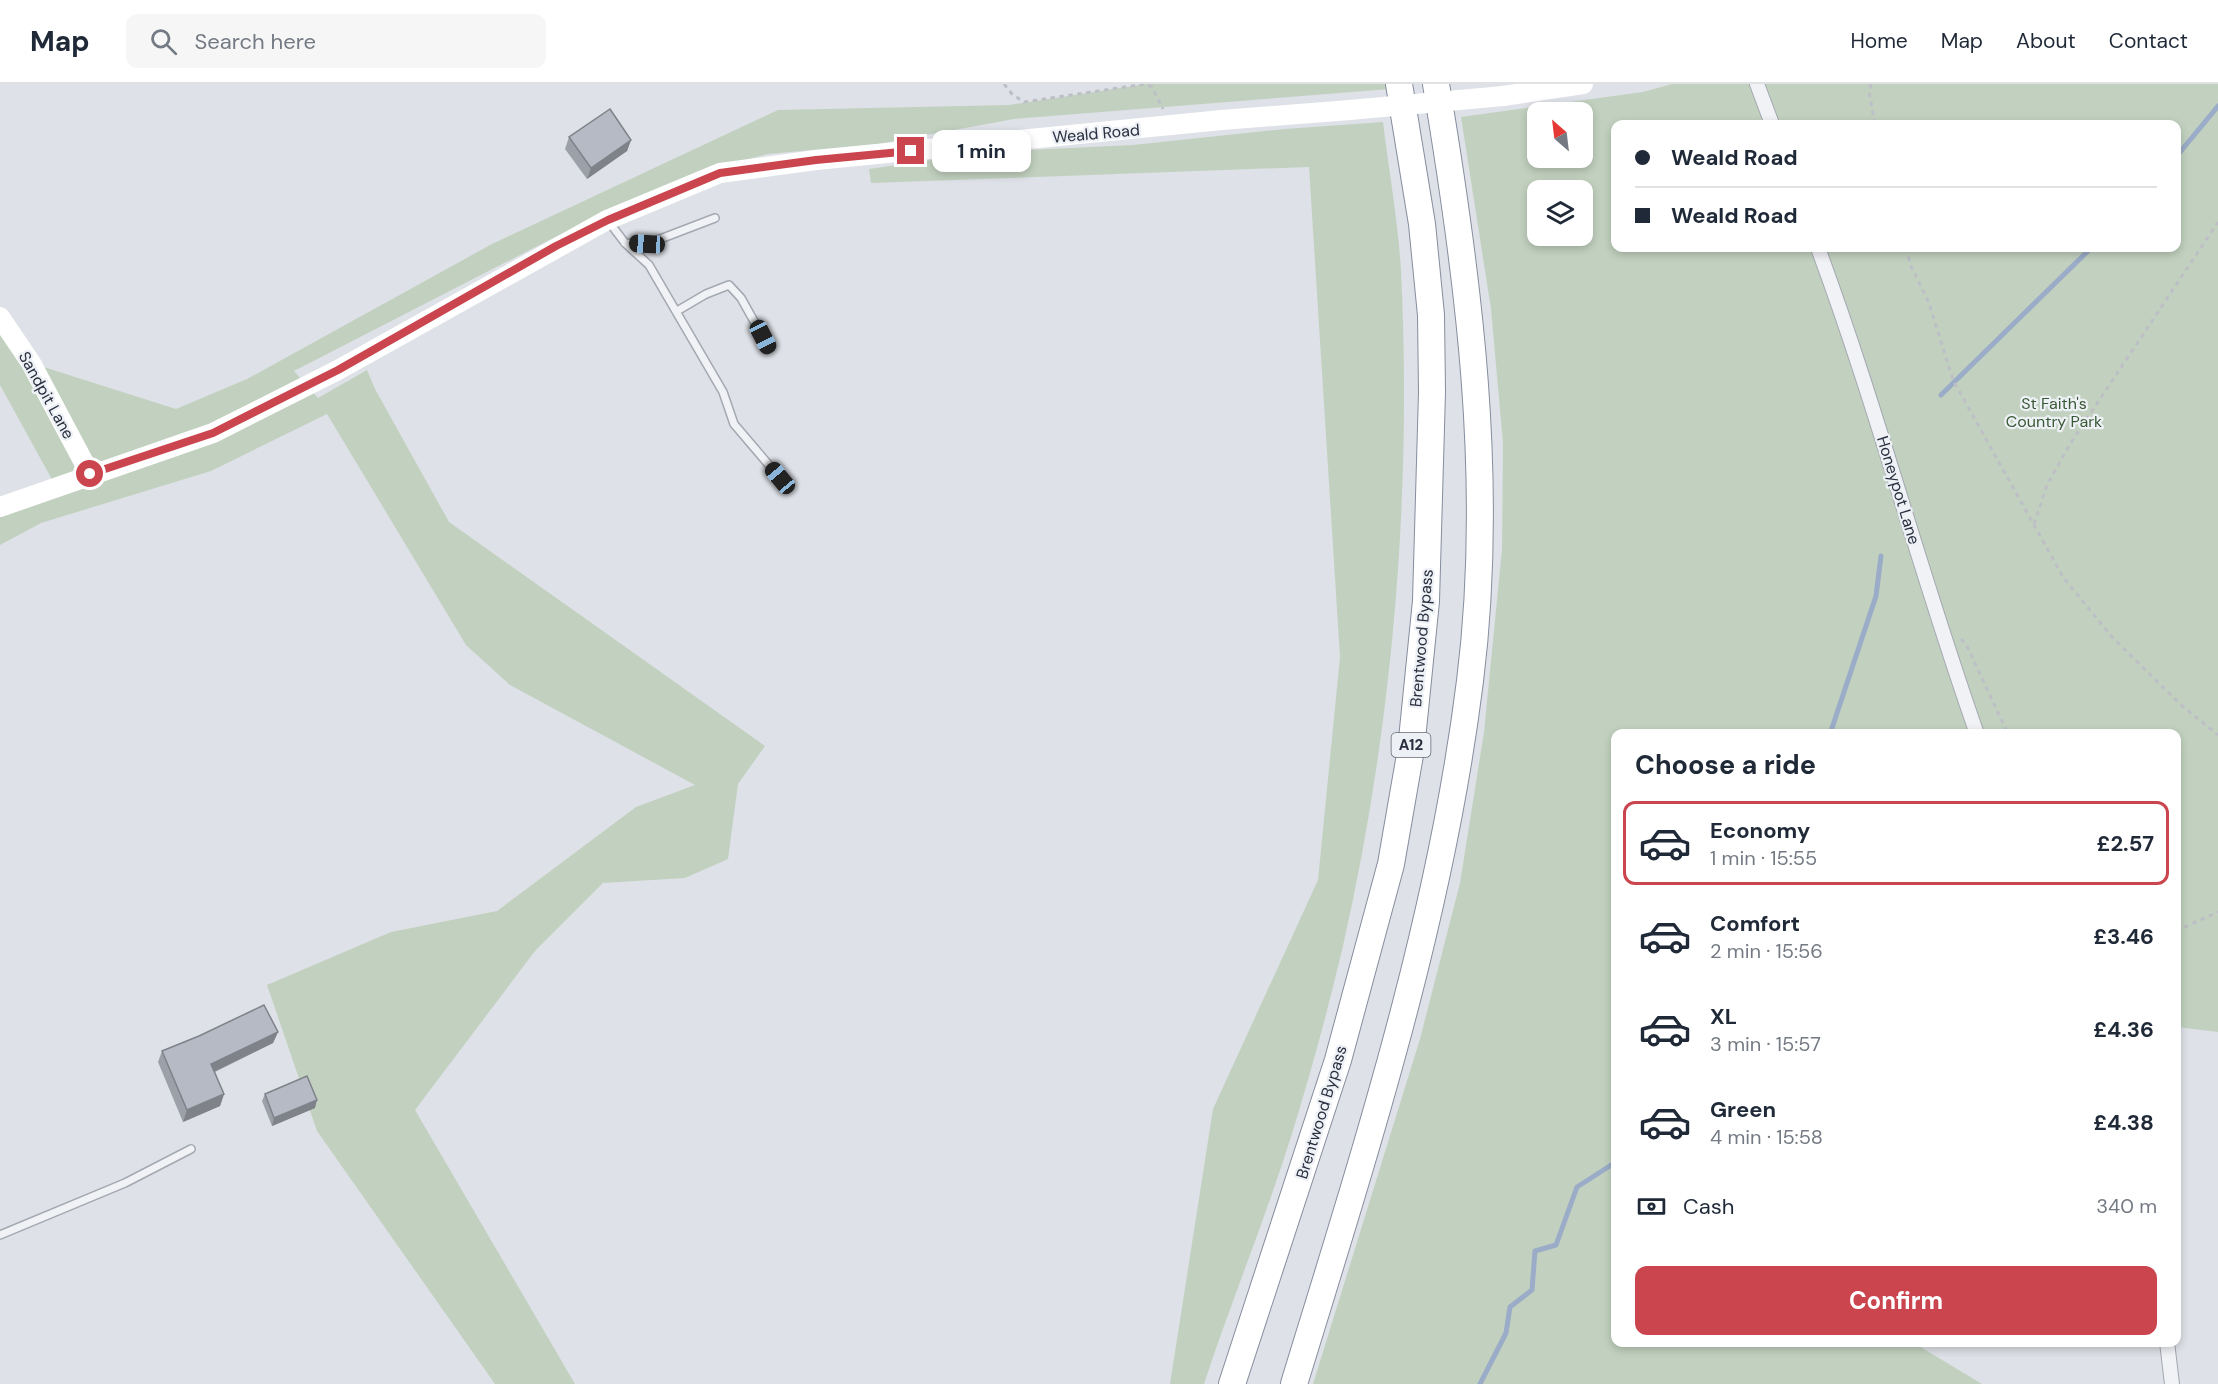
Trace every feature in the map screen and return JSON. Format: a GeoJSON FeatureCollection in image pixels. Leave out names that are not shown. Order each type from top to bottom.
{"type":"FeatureCollection","features":[{"type":"Feature","properties":{"kind":"highway","name":"Brentwood Bypass"},"geometry":{"type":"LineString","coordinates":[[1232,1384],[1338,1060],[1390,864],[1411,749],[1426,601],[1432,392],[1431,315],[1422,224],[1399,84]]}},
{"type":"Feature","properties":{"kind":"highway"},"geometry":{"type":"LineString","coordinates":[[1294,1384],[1405,1014],[1449,817],[1470,678],[1477,583],[1479,427],[1457,209],[1436,84]]}},
{"type":"Feature","properties":{"kind":"street","name":"Weald Road"},"geometry":{"type":"LineString","coordinates":[[0,507],[213,433],[338,370],[608,220],[720,173],[816,160],[1503,96],[1583,84]]}},
{"type":"Feature","properties":{"kind":"street"},"geometry":{"type":"LineString","coordinates":[[1757,84],[1770,120]]}},
{"type":"Feature","properties":{"kind":"street","name":"Honeypot Lane"},"geometry":{"type":"LineString","coordinates":[[1819,252],[1850,334],[1942,634],[1975,729]]}},
{"type":"Feature","properties":{"kind":"street","name":"Sandpit Lane"},"geometry":{"type":"LineString","coordinates":[[0,317],[31,363],[90,474]]}},
{"type":"Feature","properties":{"kind":"street"},"geometry":{"type":"LineString","coordinates":[[2168,1347],[2172,1384]]}},
{"type":"Feature","properties":{"kind":"lane"},"geometry":{"type":"LineString","coordinates":[[625,243],[647,244],[715,218]]}},
{"type":"Feature","properties":{"kind":"lane"},"geometry":{"type":"LineString","coordinates":[[608,220],[625,243],[649,266],[723,392],[734,424],[780,478]]}},
{"type":"Feature","properties":{"kind":"lane"},"geometry":{"type":"LineString","coordinates":[[677,311],[706,294],[729,285],[741,298],[769,348]]}},
{"type":"Feature","properties":{"kind":"lane"},"geometry":{"type":"LineString","coordinates":[[0,1235],[125,1183],[191,1149]]}},
{"type":"Feature","properties":{"kind":"path"},"geometry":{"type":"LineString","coordinates":[[1004,84],[1012,94],[1024,102],[1145,84],[1152,87],[1170,126]]}},
{"type":"Feature","properties":{"kind":"path"},"geometry":{"type":"LineString","coordinates":[[1871,84],[1869,92],[1874,120]]}},
{"type":"Feature","properties":{"kind":"path"},"geometry":{"type":"LineString","coordinates":[[2034,524],[2047,485],[2070,444],[2218,222]]}},
{"type":"Feature","properties":{"kind":"path"},"geometry":{"type":"LineString","coordinates":[[1907,252],[1911,266],[1929,303],[1949,371],[2063,577],[2112,637],[2181,705],[2218,735]]}},
{"type":"Feature","properties":{"kind":"path"},"geometry":{"type":"LineString","coordinates":[[1942,634],[1953,632],[1966,644],[2006,729]]}},
{"type":"Feature","properties":{"kind":"path"},"geometry":{"type":"LineString","coordinates":[[2181,929],[2218,912]]}},
{"type":"Feature","properties":{"kind":"green space"},"geometry":{"type":"Polygon","coordinates":[[[1146,84],[1389,84],[1390,89],[1014,119],[878,144],[768,154],[705,170],[555,237],[294,371],[318,398],[367,370],[375,389],[449,522],[765,746],[738,784],[728,859],[685,878],[603,883],[535,951],[415,1110],[575,1384],[495,1384],[317,1131],[267,985],[391,932],[497,911],[636,807],[695,785],[510,685],[466,645],[327,414],[211,471],[41,523],[0,545],[0,507],[55,485],[0,385],[0,317],[31,363],[176,409],[247,379],[492,244],[778,110],[1009,105],[1146,84]]]}},
{"type":"Feature","properties":{"kind":"green space","name":"St Faith's Country Park"},"geometry":{"type":"Polygon","coordinates":[[[1672,84],[2218,84],[2218,1032],[2181,1027],[2181,729],[1982,729],[1939,609],[1914,519],[1889,485],[1906,511],[1969,729],[1611,729],[1611,1347],[1921,1347],[1982,1384],[1313,1384],[1420,1039],[1460,883],[1484,732],[1502,549],[1503,443],[1491,309],[1461,117],[1527,108],[1527,168],[1593,168],[1593,102],[1570,102],[1643,92],[1672,84]]]}},
{"type":"Feature","properties":{"kind":"green space"},"geometry":{"type":"Polygon","coordinates":[[[1383,122],[1401,270],[1404,440],[1395,610],[1375,779],[1343,946],[1312,1067],[1280,1171],[1204,1384],[1170,1384],[1213,1109],[1318,880],[1340,657],[1309,167],[871,183],[869,169],[985,152],[1133,145],[1285,129],[1383,122]]]}},
{"type":"Feature","properties":{"kind":"building"},"geometry":{"type":"Polygon","coordinates":[[[610,109],[631,140],[591,168],[569,137],[610,109]]]}},
{"type":"Feature","properties":{"kind":"building"},"geometry":{"type":"Polygon","coordinates":[[[264,1005],[278,1032],[211,1064],[224,1094],[187,1110],[162,1051],[264,1005]]]}},
{"type":"Feature","properties":{"kind":"building"},"geometry":{"type":"Polygon","coordinates":[[[307,1076],[317,1100],[274,1118],[265,1094],[307,1076]]]}},
{"type":"Feature","properties":{"kind":"waterway"},"geometry":{"type":"LineString","coordinates":[[2181,151],[2218,106]]}},
{"type":"Feature","properties":{"kind":"waterway"},"geometry":{"type":"LineString","coordinates":[[1941,395],[2087,252]]}},
{"type":"Feature","properties":{"kind":"waterway"},"geometry":{"type":"LineString","coordinates":[[1832,729],[1876,596],[1881,556]]}},
{"type":"Feature","properties":{"kind":"waterway"},"geometry":{"type":"LineString","coordinates":[[1480,1384],[1506,1333],[1510,1307],[1532,1290],[1535,1251],[1556,1245],[1577,1187],[1611,1165]]}},
{"type":"Feature","properties":{"kind":"route"},"geometry":{"type":"LineString","coordinates":[[90,474],[213,433],[338,370],[556,246],[608,220],[720,173],[816,160],[911,151]]}}]}
